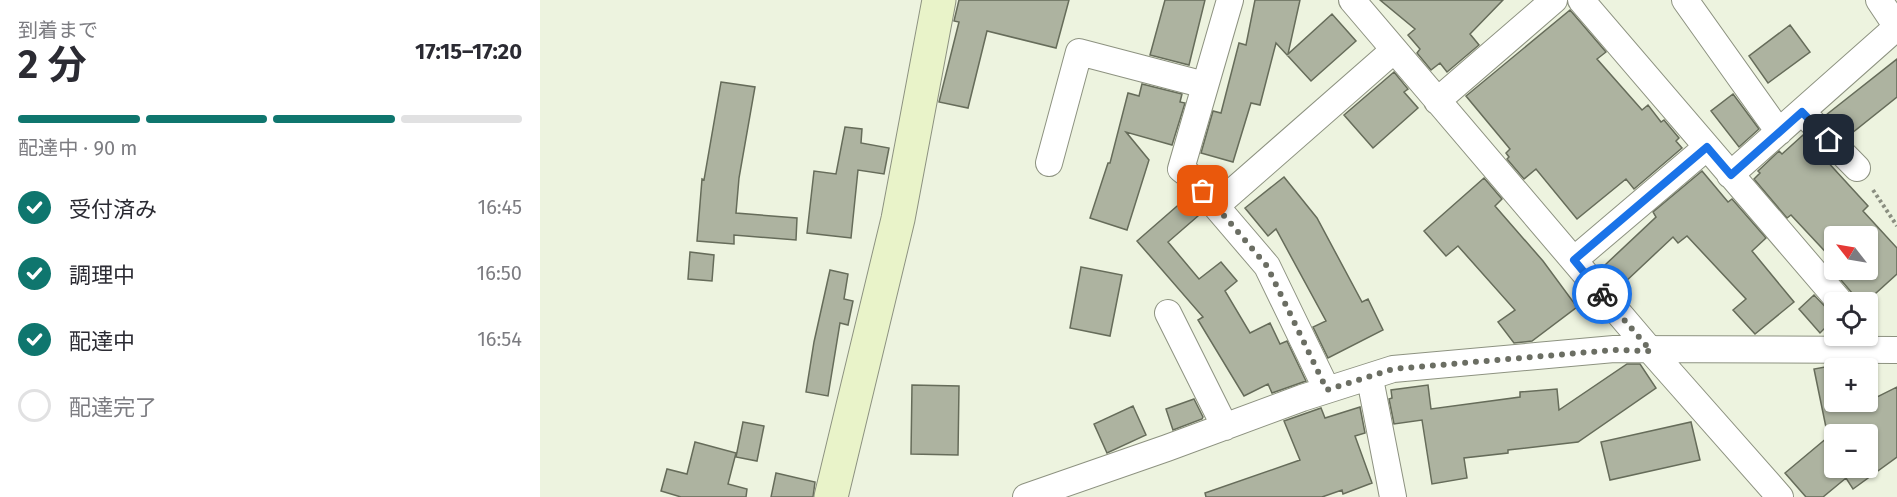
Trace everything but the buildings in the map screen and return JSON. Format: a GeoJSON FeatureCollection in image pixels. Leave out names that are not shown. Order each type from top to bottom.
{"type":"FeatureCollection","features":[{"type":"Feature","properties":{"kind":"street"},"geometry":{"type":"LineString","coordinates":[[831,497],[898,219],[939,0]]}},
{"type":"Feature","properties":{"kind":"street"},"geometry":{"type":"LineString","coordinates":[[1230,0],[1181,169],[1267,266],[1327,390]]}},
{"type":"Feature","properties":{"kind":"street"},"geometry":{"type":"LineString","coordinates":[[1352,0],[1651,351],[1780,497]]}},
{"type":"Feature","properties":{"kind":"street"},"geometry":{"type":"LineString","coordinates":[[1437,101],[1554,0]]}},
{"type":"Feature","properties":{"kind":"street"},"geometry":{"type":"LineString","coordinates":[[1581,0],[1831,292]]}},
{"type":"Feature","properties":{"kind":"street"},"geometry":{"type":"LineString","coordinates":[[1685,0],[1779,132]]}},
{"type":"Feature","properties":{"kind":"street"},"geometry":{"type":"LineString","coordinates":[[1731,175],[1897,27],[1880,0]]}},
{"type":"Feature","properties":{"kind":"street"},"geometry":{"type":"LineString","coordinates":[[1216,206],[1394,50]]}},
{"type":"Feature","properties":{"kind":"street"},"geometry":{"type":"LineString","coordinates":[[1049,163],[1079,52],[1205,85]]}},
{"type":"Feature","properties":{"kind":"street"},"geometry":{"type":"LineString","coordinates":[[1802,112],[1857,168]]}},
{"type":"Feature","properties":{"kind":"street"},"geometry":{"type":"LineString","coordinates":[[1574,260],[1707,147]]}},
{"type":"Feature","properties":{"kind":"street"},"geometry":{"type":"LineString","coordinates":[[1168,313],[1225,427]]}},
{"type":"Feature","properties":{"kind":"street"},"geometry":{"type":"LineString","coordinates":[[1026,497],[1327,390],[1393,369],[1614,350],[1651,351],[1824,344]]}},
{"type":"Feature","properties":{"kind":"street"},"geometry":{"type":"LineString","coordinates":[[1874,346],[1897,350]]}},
{"type":"Feature","properties":{"kind":"street"},"geometry":{"type":"LineString","coordinates":[[1366,378],[1372,389],[1393,497]]}},
{"type":"Feature","properties":{"kind":"path"},"geometry":{"type":"LineString","coordinates":[[1857,168],[1897,226]]}},
{"type":"Feature","properties":{"kind":"way so far"},"geometry":{"type":"LineString","coordinates":[[1203,191],[1267,266],[1327,390],[1393,369],[1614,350],[1651,351],[1602,294]]}},
{"type":"Feature","properties":{"kind":"route"},"geometry":{"type":"LineString","coordinates":[[1602,294],[1574,260],[1707,147],[1731,175],[1802,112],[1829,140]]}}]}
